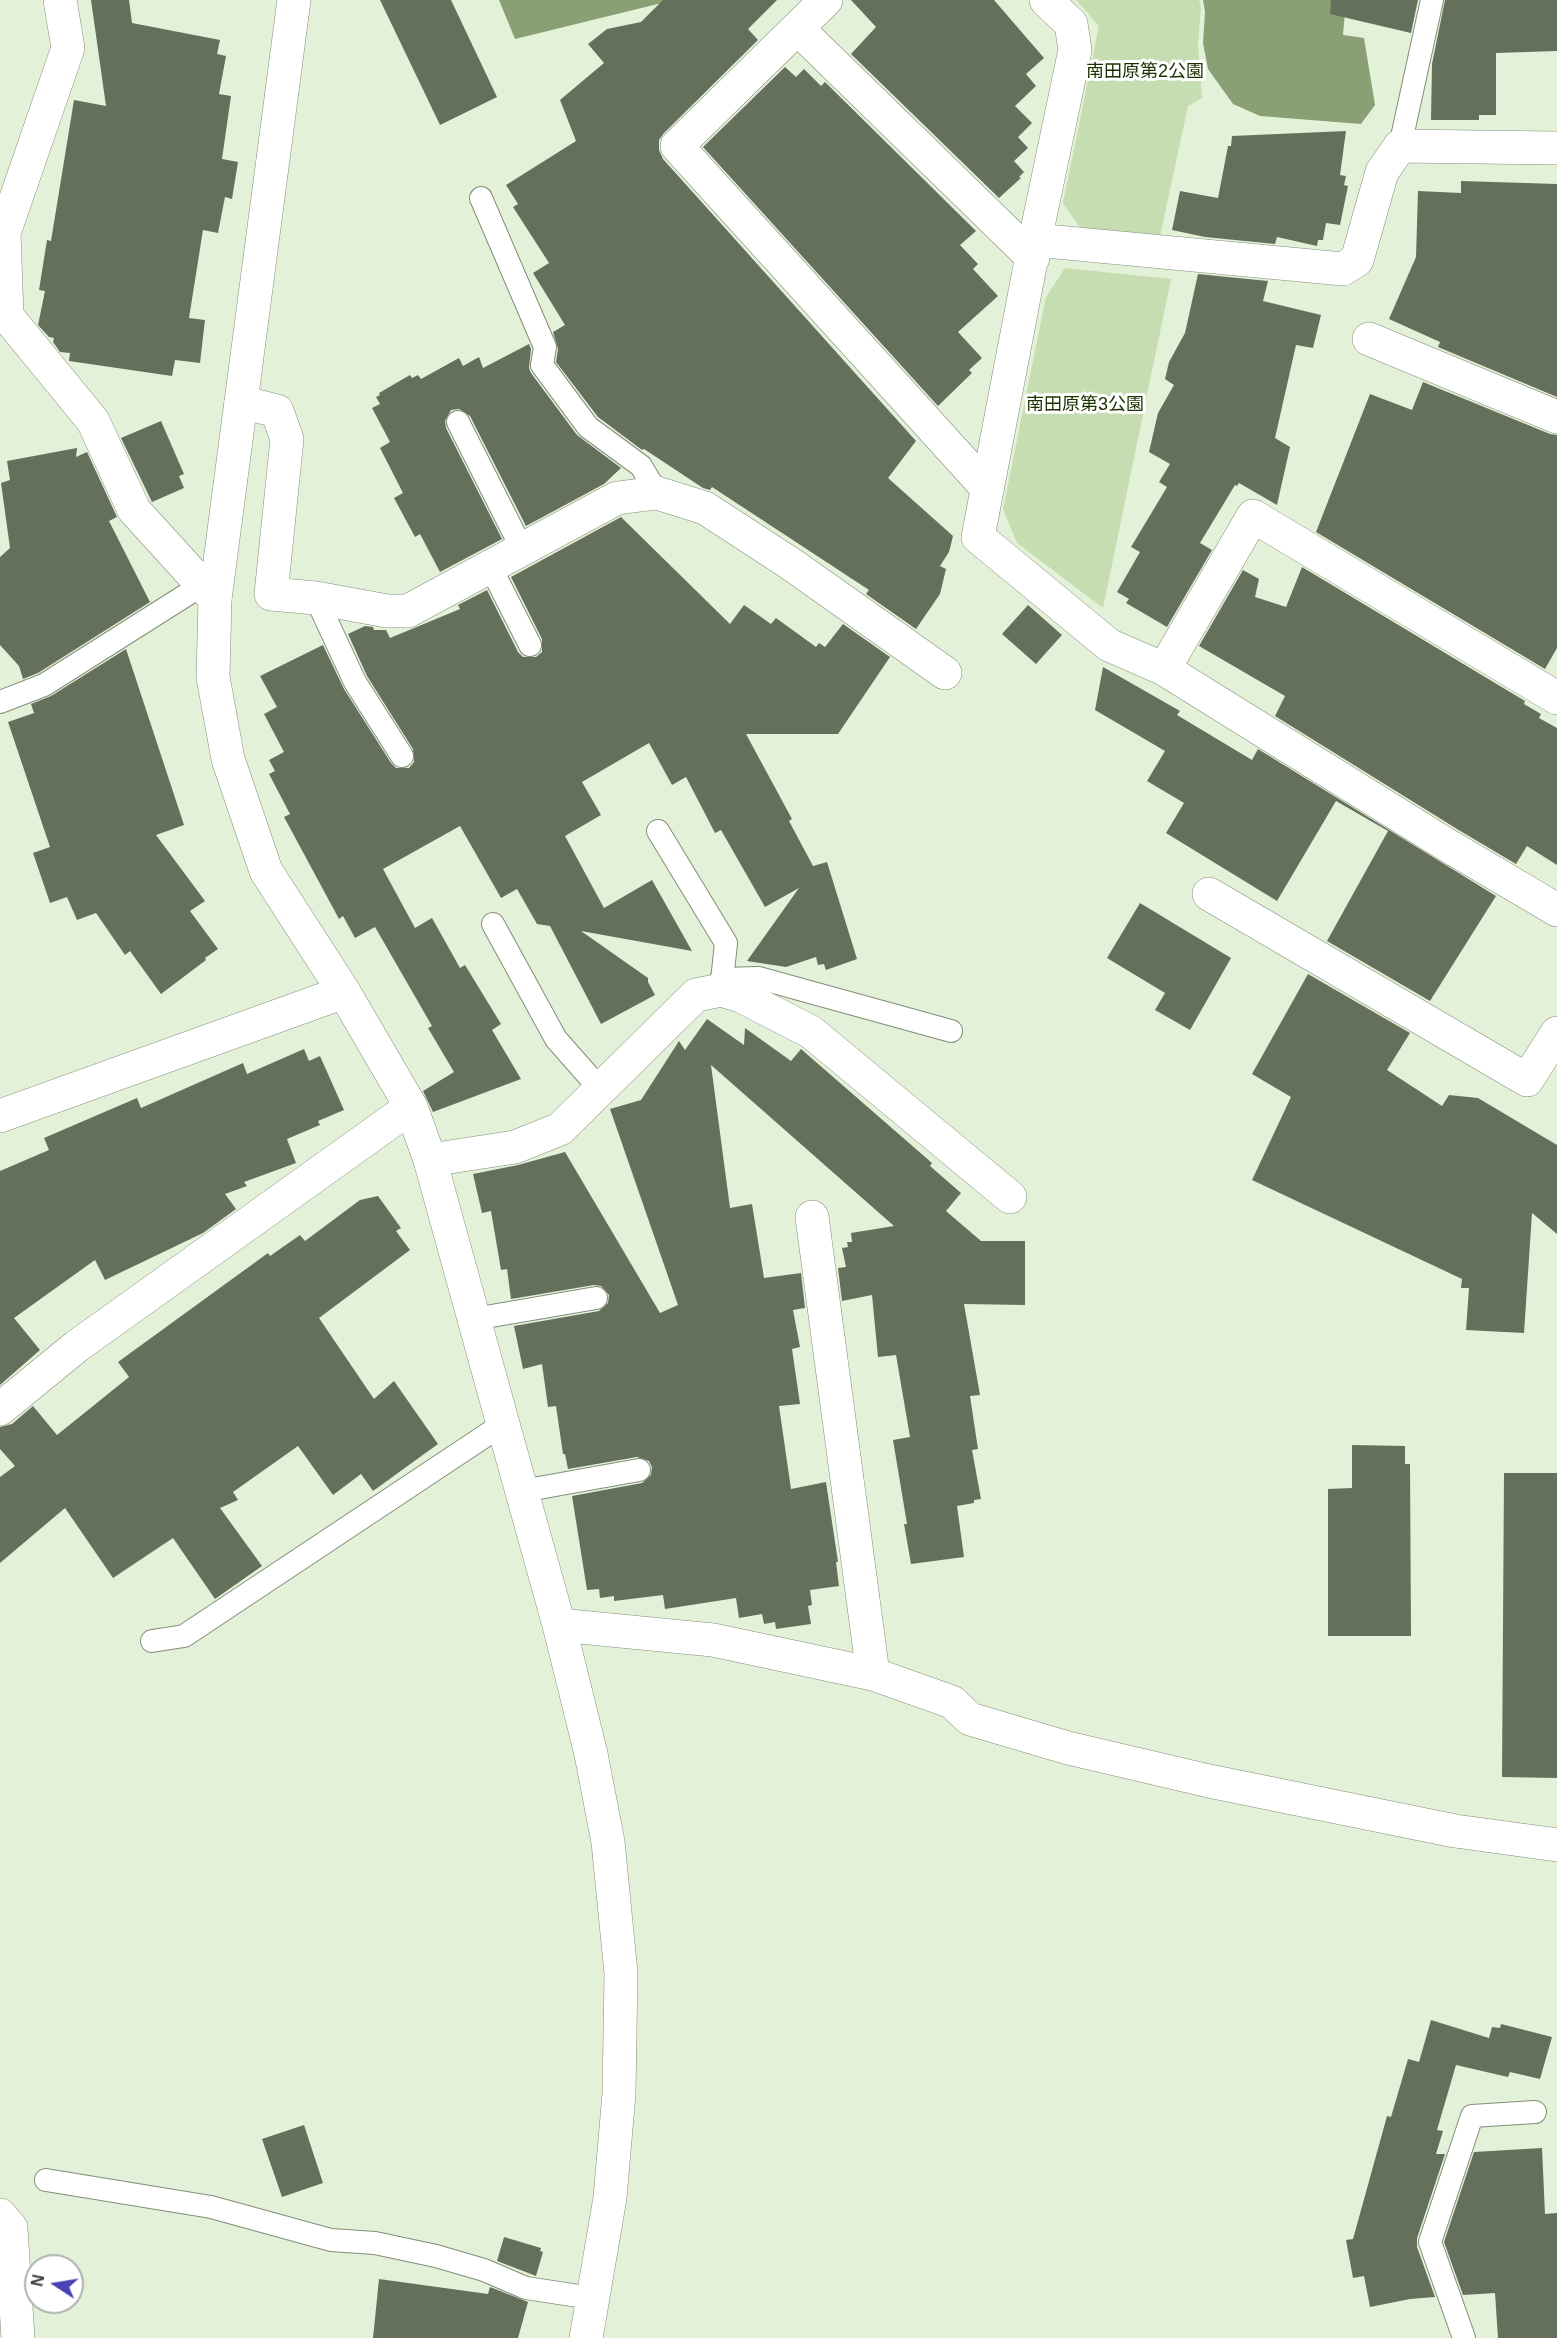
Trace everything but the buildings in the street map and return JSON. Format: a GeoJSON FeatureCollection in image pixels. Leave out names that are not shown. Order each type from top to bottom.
{"type":"FeatureCollection","features":[{"type":"Feature","properties":{"kind":"street"},"geometry":{"type":"LineString","coordinates":[[60,0],[68,48],[4,233],[4,320],[93,421],[134,510],[208,592]]}},
{"type":"Feature","properties":{"kind":"street"},"geometry":{"type":"LineString","coordinates":[[294,0],[241,402],[208,592],[213,677],[228,759],[266,871],[344,992],[411,1107],[430,1160],[559,1625],[591,1754],[608,1842],[621,1973],[619,2094],[610,2198],[586,2338]]}},
{"type":"Feature","properties":{"kind":"street"},"geometry":{"type":"LineString","coordinates":[[826,0],[677,146],[987,488]]}},
{"type":"Feature","properties":{"kind":"street"},"geometry":{"type":"LineString","coordinates":[[1046,0],[1071,24],[1075,50],[978,537],[1109,645],[1164,669],[1447,845],[1557,910]]}},
{"type":"Feature","properties":{"kind":"street"},"geometry":{"type":"LineString","coordinates":[[798,29],[1034,249],[1343,270],[1357,260],[1382,172],[1400,146],[1557,148]]}},
{"type":"Feature","properties":{"kind":"street"},"geometry":{"type":"LineString","coordinates":[[1369,339],[1557,417]]}},
{"type":"Feature","properties":{"kind":"street"},"geometry":{"type":"LineString","coordinates":[[241,402],[277,411],[287,439],[271,594],[316,598],[387,611],[408,611],[617,498],[657,493],[705,508],[791,564],[945,674]]}},
{"type":"Feature","properties":{"kind":"street"},"geometry":{"type":"LineString","coordinates":[[1164,669],[1253,516],[1557,698]]}},
{"type":"Feature","properties":{"kind":"street"},"geometry":{"type":"LineString","coordinates":[[1209,894],[1527,1080],[1557,1033]]}},
{"type":"Feature","properties":{"kind":"street"},"geometry":{"type":"LineString","coordinates":[[430,1160],[515,1147],[560,1129],[696,994],[721,984],[811,1032],[1010,1197]]}},
{"type":"Feature","properties":{"kind":"street"},"geometry":{"type":"LineString","coordinates":[[0,1116],[344,992]]}},
{"type":"Feature","properties":{"kind":"street"},"geometry":{"type":"LineString","coordinates":[[0,1409],[77,1346],[411,1107]]}},
{"type":"Feature","properties":{"kind":"street"},"geometry":{"type":"LineString","coordinates":[[812,1217],[873,1674]]}},
{"type":"Feature","properties":{"kind":"street"},"geometry":{"type":"LineString","coordinates":[[559,1625],[713,1640],[873,1674],[952,1702],[970,1719],[1068,1748],[1209,1781],[1455,1831],[1557,1845]]}},
{"type":"Feature","properties":{"kind":"street"},"geometry":{"type":"LineString","coordinates":[[0,2215],[11,2228],[18,2338]]}},
{"type":"Feature","properties":{"kind":"lane"},"geometry":{"type":"LineString","coordinates":[[1400,146],[1432,0]]}},
{"type":"Feature","properties":{"kind":"lane"},"geometry":{"type":"LineString","coordinates":[[481,198],[545,347],[542,365],[588,427],[641,466],[657,493]]}},
{"type":"Feature","properties":{"kind":"lane"},"geometry":{"type":"LineString","coordinates":[[458,422],[522,549]]}},
{"type":"Feature","properties":{"kind":"lane"},"geometry":{"type":"LineString","coordinates":[[491,568],[530,645]]}},
{"type":"Feature","properties":{"kind":"lane"},"geometry":{"type":"LineString","coordinates":[[0,702],[44,685],[208,592]]}},
{"type":"Feature","properties":{"kind":"lane"},"geometry":{"type":"LineString","coordinates":[[316,598],[355,682],[402,756]]}},
{"type":"Feature","properties":{"kind":"lane"},"geometry":{"type":"LineString","coordinates":[[658,831],[726,943],[721,984],[759,978],[951,1031]]}},
{"type":"Feature","properties":{"kind":"lane"},"geometry":{"type":"LineString","coordinates":[[493,924],[556,1039],[600,1089]]}},
{"type":"Feature","properties":{"kind":"lane"},"geometry":{"type":"LineString","coordinates":[[474,1319],[596,1298]]}},
{"type":"Feature","properties":{"kind":"lane"},"geometry":{"type":"LineString","coordinates":[[152,1641],[184,1636],[504,1424]]}},
{"type":"Feature","properties":{"kind":"lane"},"geometry":{"type":"LineString","coordinates":[[522,1491],[639,1470]]}},
{"type":"Feature","properties":{"kind":"lane"},"geometry":{"type":"LineString","coordinates":[[1464,2338],[1430,2242],[1472,2116],[1535,2112]]}},
{"type":"Feature","properties":{"kind":"lane"},"geometry":{"type":"LineString","coordinates":[[46,2180],[211,2207],[331,2240],[375,2243],[436,2256],[484,2270],[526,2288],[592,2298]]}},
{"type":"Feature","properties":{"kind":"green space","name":"南田原第2公園"},"geometry":{"type":"Polygon","coordinates":[[[1076,0],[1199,0],[1201,6],[1198,44],[1202,98],[1188,106],[1160,236],[1083,232],[1063,203],[1099,26],[1076,0]]]}},
{"type":"Feature","properties":{"kind":"green space","name":"南田原第3公園"},"geometry":{"type":"Polygon","coordinates":[[[1065,268],[1171,279],[1103,608],[1017,543],[1003,509],[1046,297],[1065,268]]]}},
{"type":"Feature","properties":{"kind":"shaded area"},"geometry":{"type":"Polygon","coordinates":[[[499,0],[674,0],[515,39],[499,0]]]}},
{"type":"Feature","properties":{"kind":"shaded area"},"geometry":{"type":"Polygon","coordinates":[[[1203,0],[1346,0],[1343,35],[1364,38],[1375,105],[1361,124],[1260,116],[1233,104],[1208,69],[1203,43],[1205,12],[1203,0]]]}}]}
